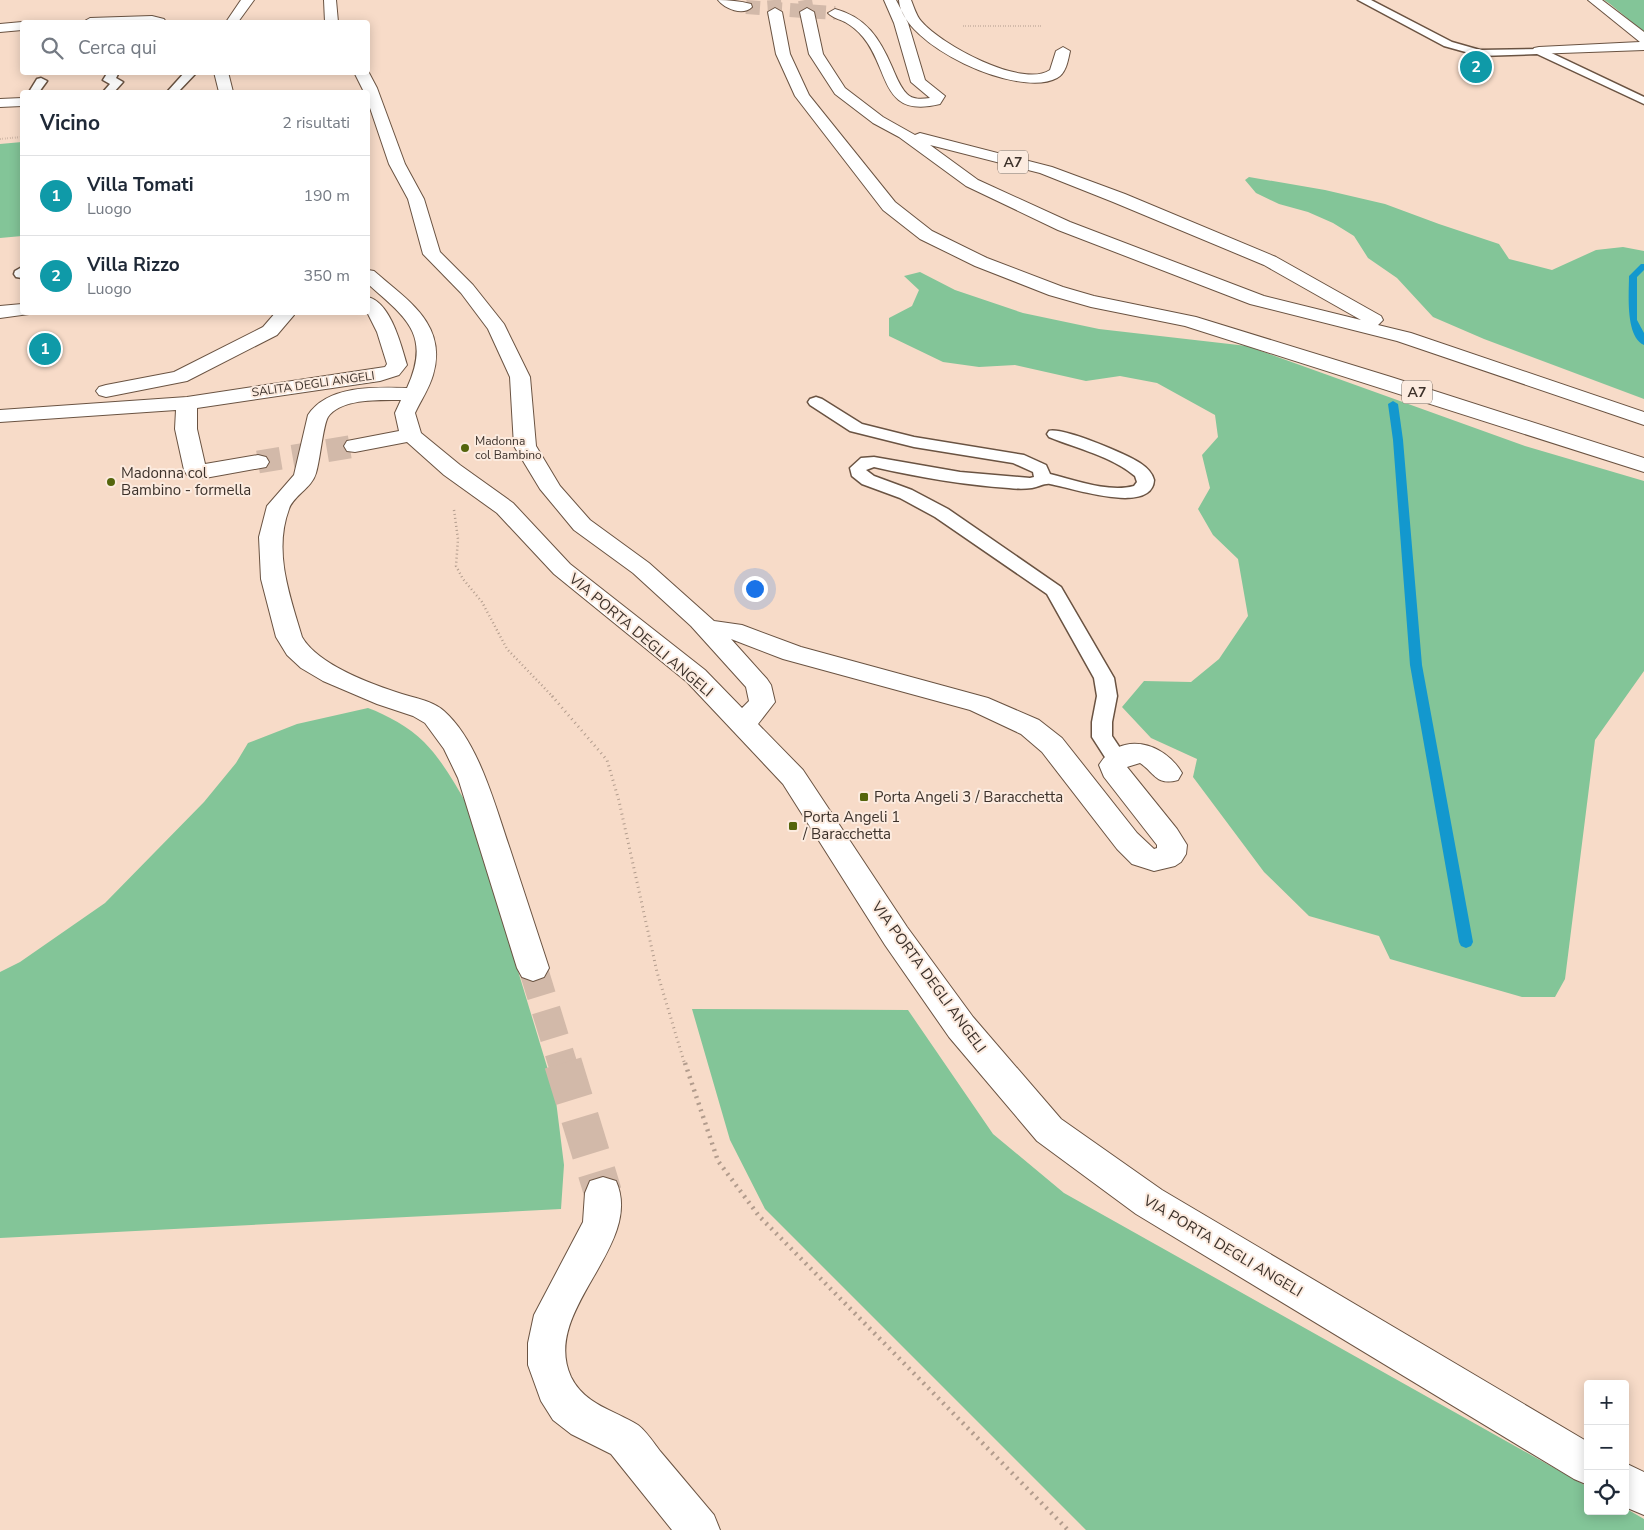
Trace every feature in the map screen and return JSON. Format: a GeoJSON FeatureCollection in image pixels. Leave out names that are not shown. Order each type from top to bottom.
{"type":"FeatureCollection","features":[{"type":"Feature","properties":{"kind":"main road"},"geometry":{"type":"LineString","coordinates":[[233,20],[248,0]]}},
{"type":"Feature","properties":{"kind":"main road"},"geometry":{"type":"LineString","coordinates":[[330,0],[332,20]]}},
{"type":"Feature","properties":{"kind":"main road"},"geometry":{"type":"LineString","coordinates":[[724,0],[732,6],[746,7]]}},
{"type":"Feature","properties":{"kind":"main road"},"geometry":{"type":"LineString","coordinates":[[835,13],[856,22],[868,33],[902,97],[913,102],[935,101],[938,96],[918,82],[901,23],[890,0]]}},
{"type":"Feature","properties":{"kind":"main road"},"geometry":{"type":"LineString","coordinates":[[904,0],[918,26],[943,46],[967,60],[1022,78],[1043,78],[1054,74],[1063,50]]}},
{"type":"Feature","properties":{"kind":"main road"},"geometry":{"type":"LineString","coordinates":[[1594,0],[1644,39]]}},
{"type":"Feature","properties":{"kind":"main road","name":"A7"},"geometry":{"type":"LineString","coordinates":[[775,12],[783,54],[802,96],[889,206],[926,235],[981,262],[1056,291],[1091,301],[1189,321],[1384,380],[1644,465]]}},
{"type":"Feature","properties":{"kind":"main road","name":"A7"},"geometry":{"type":"LineString","coordinates":[[807,12],[816,54],[840,91],[878,120],[904,134],[972,183],[1064,226],[1257,300],[1404,337],[1644,419]]}},
{"type":"Feature","properties":{"kind":"main road"},"geometry":{"type":"LineString","coordinates":[[0,28],[20,26]]}},
{"type":"Feature","properties":{"kind":"main road"},"geometry":{"type":"LineString","coordinates":[[1539,51],[1644,46]]}},
{"type":"Feature","properties":{"kind":"main road"},"geometry":{"type":"LineString","coordinates":[[222,75],[226,90]]}},
{"type":"Feature","properties":{"kind":"main road"},"geometry":{"type":"LineString","coordinates":[[363,75],[370,88],[397,164],[416,199],[432,254],[467,289],[497,328],[520,377],[525,446],[551,489],[582,525],[641,568],[700,620],[758,685],[762,702],[744,724]]}},
{"type":"Feature","properties":{"kind":"main road"},"geometry":{"type":"LineString","coordinates":[[0,103],[20,102]]}},
{"type":"Feature","properties":{"kind":"main road","name":"A7"},"geometry":{"type":"LineString","coordinates":[[904,134],[1046,170],[1119,198],[1270,261],[1404,337]]}},
{"type":"Feature","properties":{"kind":"main road"},"geometry":{"type":"LineString","coordinates":[[355,446],[410,435],[405,413],[423,374],[426,356],[426,345],[422,328],[418,321],[396,298],[370,277]]}},
{"type":"Feature","properties":{"kind":"main road","name":"SALITA DEGLI ANGELI"},"geometry":{"type":"LineString","coordinates":[[0,416],[92,411],[186,402],[380,375],[392,371],[397,365],[388,332],[379,315],[370,305]]}},
{"type":"Feature","properties":{"kind":"main road"},"geometry":{"type":"LineString","coordinates":[[0,312],[20,310]]}},
{"type":"Feature","properties":{"kind":"main road"},"geometry":{"type":"LineString","coordinates":[[106,391],[180,377],[270,330],[285,315]]}},
{"type":"Feature","properties":{"kind":"main road"},"geometry":{"type":"LineString","coordinates":[[415,394],[366,393],[355,395],[329,406],[318,415],[305,475],[278,506],[271,537],[273,578],[289,637],[296,649],[310,662],[332,675],[386,698],[422,710],[434,717],[456,745],[472,778],[533,968]]}},
{"type":"Feature","properties":{"kind":"main road"},"geometry":{"type":"LineString","coordinates":[[186,402],[186,429],[195,470],[205,471],[258,462]]}},
{"type":"Feature","properties":{"kind":"main road","name":"VIA PORTA DEGLI ANGELI"},"geometry":{"type":"LineString","coordinates":[[410,435],[452,470],[505,508],[562,569],[696,676],[793,777],[896,936],[961,1027],[1049,1130],[1149,1202],[1584,1463]]}},
{"type":"Feature","properties":{"kind":"main road"},"geometry":{"type":"LineString","coordinates":[[709,630],[723,628],[792,653],[979,704],[1021,723],[1041,735],[1052,745],[1127,841],[1142,856],[1154,860],[1165,858],[1171,854],[1172,845],[1114,770],[1113,765],[1117,760],[1142,752],[1151,755],[1168,772]]}},
{"type":"Feature","properties":{"kind":"main road"},"geometry":{"type":"LineString","coordinates":[[603,1193],[601,1225],[553,1315],[547,1343],[548,1364],[555,1387],[567,1406],[585,1420],[625,1440],[699,1530]]}},
{"type":"Feature","properties":{"kind":"main road"},"geometry":{"type":"LineString","coordinates":[[1629,1486],[1644,1494]]}},
{"type":"Feature","properties":{"kind":"lane"},"geometry":{"type":"LineString","coordinates":[[1363,0],[1448,44],[1480,53],[1539,51],[1644,101]]}},
{"type":"Feature","properties":{"kind":"lane"},"geometry":{"type":"LineString","coordinates":[[111,90],[117,82],[109,80],[112,75]]}},
{"type":"Feature","properties":{"kind":"lane"},"geometry":{"type":"LineString","coordinates":[[174,90],[189,75]]}},
{"type":"Feature","properties":{"kind":"lane"},"geometry":{"type":"LineString","coordinates":[[35,90],[41,81]]}},
{"type":"Feature","properties":{"kind":"lane"},"geometry":{"type":"LineString","coordinates":[[816,402],[856,428],[914,442],[1018,459],[1040,469],[1043,477]]}},
{"type":"Feature","properties":{"kind":"lane"},"geometry":{"type":"LineString","coordinates":[[1043,477],[1122,494],[1138,492],[1144,488],[1146,483],[1139,469],[1055,434]]}},
{"type":"Feature","properties":{"kind":"lane"},"geometry":{"type":"LineString","coordinates":[[1043,477],[1036,484],[1017,485],[874,462],[867,462],[858,468],[858,472],[867,480],[910,496],[942,514],[1054,591],[1104,678],[1107,696],[1102,722],[1102,737],[1117,760]]}},
{"type":"Feature","properties":{"kind":"path"},"geometry":{"type":"LineString","coordinates":[[918,26],[1044,26]]}},
{"type":"Feature","properties":{"kind":"path"},"geometry":{"type":"LineString","coordinates":[[0,139],[20,137]]}},
{"type":"Feature","properties":{"kind":"path"},"geometry":{"type":"LineString","coordinates":[[451,503],[454,509],[458,539],[456,566],[463,579],[482,602],[507,649],[558,703],[607,760],[619,801],[657,972],[718,1162],[760,1216],[1068,1530]]}},
{"type":"Feature","properties":{"kind":"green space"},"geometry":{"type":"Polygon","coordinates":[[[1604,0],[1644,0],[1644,32],[1610,4],[1604,0]]]}},
{"type":"Feature","properties":{"kind":"green space"},"geometry":{"type":"Polygon","coordinates":[[[20,142],[20,236],[0,238],[0,144],[20,142]]]}},
{"type":"Feature","properties":{"kind":"green space"},"geometry":{"type":"Polygon","coordinates":[[[1249,177],[1325,190],[1385,204],[1499,244],[1509,259],[1552,270],[1596,250],[1623,247],[1644,251],[1644,399],[1484,339],[1433,317],[1397,278],[1368,258],[1354,236],[1333,223],[1308,212],[1279,204],[1256,193],[1245,180],[1249,177]]]}},
{"type":"Feature","properties":{"kind":"green space"},"geometry":{"type":"Polygon","coordinates":[[[920,272],[955,290],[1023,313],[1099,329],[1247,346],[1525,446],[1644,481],[1644,671],[1595,740],[1565,979],[1555,997],[1522,997],[1390,959],[1379,936],[1309,916],[1264,872],[1193,777],[1197,759],[1151,738],[1122,707],[1144,681],[1191,682],[1219,659],[1248,616],[1238,559],[1213,535],[1198,509],[1210,488],[1202,455],[1218,437],[1215,415],[1157,383],[1120,376],[1086,381],[1015,365],[979,367],[943,362],[889,336],[889,318],[912,306],[919,290],[904,276],[920,272]]]}},
{"type":"Feature","properties":{"kind":"green space"},"geometry":{"type":"Polygon","coordinates":[[[368,708],[398,722],[424,742],[442,764],[468,806],[555,1093],[564,1165],[561,1209],[0,1238],[0,972],[20,962],[105,903],[204,802],[236,763],[248,743],[297,724],[368,708]]]}},
{"type":"Feature","properties":{"kind":"green space"},"geometry":{"type":"Polygon","coordinates":[[[692,1009],[908,1010],[993,1134],[1064,1193],[1584,1485],[1584,1515],[1629,1515],[1629,1510],[1644,1519],[1644,1530],[1086,1530],[765,1209],[730,1140],[692,1009]]]}},
{"type":"Feature","properties":{"kind":"waterway"},"geometry":{"type":"LineString","coordinates":[[1644,266],[1633,276],[1633,320],[1644,342]]}},
{"type":"Feature","properties":{"kind":"waterway"},"geometry":{"type":"LineString","coordinates":[[1393,404],[1398,440],[1416,665],[1466,942]]}},
{"type":"Feature","properties":{"kind":"tunnel"},"geometry":{"type":"LineString","coordinates":[[774,0],[775,12]]}},
{"type":"Feature","properties":{"kind":"tunnel"},"geometry":{"type":"LineString","coordinates":[[805,0],[807,12]]}},
{"type":"Feature","properties":{"kind":"tunnel"},"geometry":{"type":"LineString","coordinates":[[746,7],[835,13]]}},
{"type":"Feature","properties":{"kind":"tunnel"},"geometry":{"type":"LineString","coordinates":[[258,462],[355,446]]}},
{"type":"Feature","properties":{"kind":"tunnel"},"geometry":{"type":"LineString","coordinates":[[533,968],[563,1065]]}},
{"type":"Feature","properties":{"kind":"tunnel"},"geometry":{"type":"LineString","coordinates":[[563,1063],[603,1193]]}},
{"type":"Feature","properties":{"kind":"place","name":"Villa Rizzo"},"geometry":{"type":"Point","coordinates":[1476,67]}},
{"type":"Feature","properties":{"kind":"place","name":"Villa Tomati"},"geometry":{"type":"Point","coordinates":[45,349]}},
{"type":"Feature","properties":{"kind":"place","name":"Madonna col Bambino"},"geometry":{"type":"Point","coordinates":[465,448]}},
{"type":"Feature","properties":{"kind":"place","name":"Madonna col Bambino - formella"},"geometry":{"type":"Point","coordinates":[111,482]}},
{"type":"Feature","properties":{"kind":"place","name":"Porta Angeli 3 / Baracchetta"},"geometry":{"type":"Point","coordinates":[864,797]}},
{"type":"Feature","properties":{"kind":"place","name":"Porta Angeli 1 / Baracchetta"},"geometry":{"type":"Point","coordinates":[793,826]}}]}
